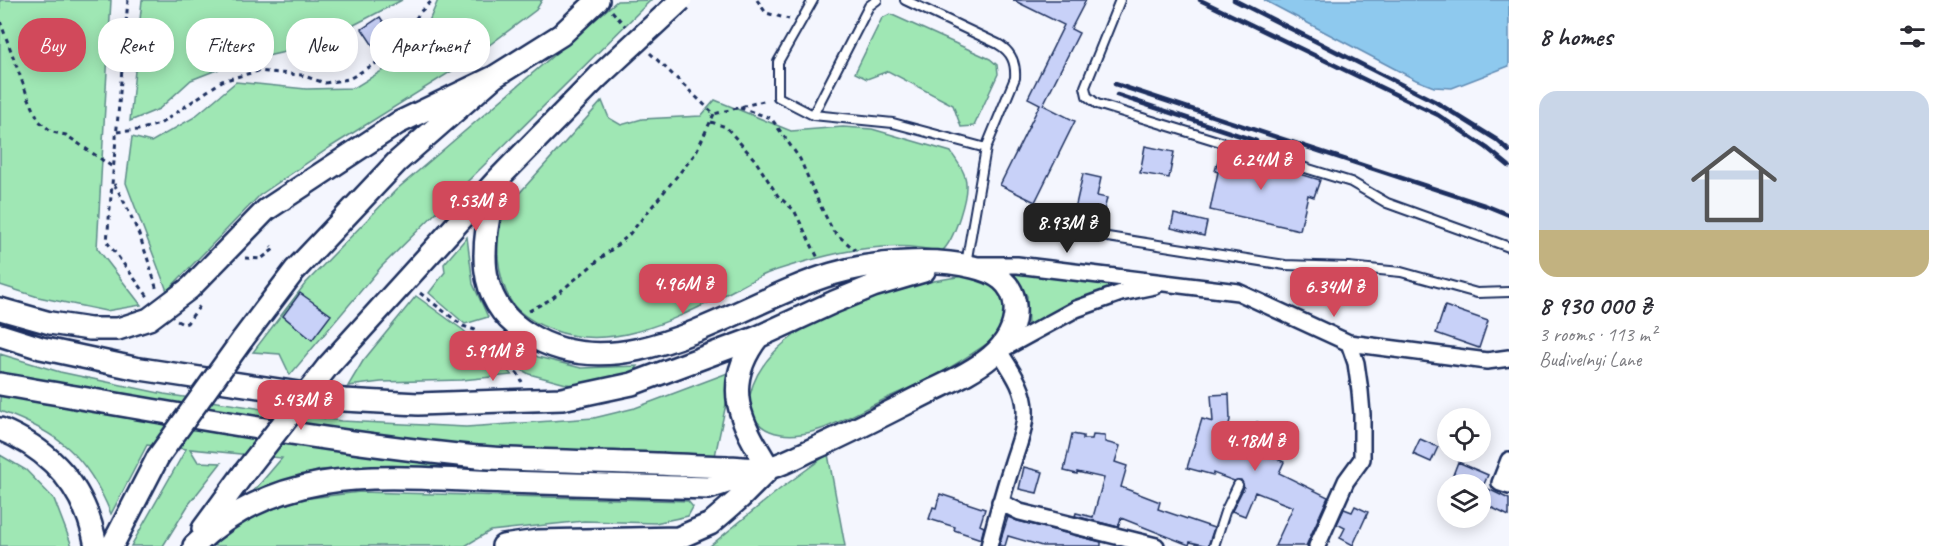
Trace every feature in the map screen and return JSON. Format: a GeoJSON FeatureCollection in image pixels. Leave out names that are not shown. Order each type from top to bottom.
{"type":"FeatureCollection","features":[{"type":"Feature","properties":{"kind":"main road"},"geometry":{"type":"LineString","coordinates":[[192,546],[244,473],[328,366],[496,182],[599,76],[681,0]]}},
{"type":"Feature","properties":{"kind":"main road"},"geometry":{"type":"LineString","coordinates":[[0,309],[50,323],[90,329],[118,329],[149,319],[190,288],[266,210],[398,123],[494,77],[603,4]]}},
{"type":"Feature","properties":{"kind":"main road"},"geometry":{"type":"LineString","coordinates":[[112,546],[158,458],[294,270],[389,170],[494,77]]}},
{"type":"Feature","properties":{"kind":"main road"},"geometry":{"type":"LineString","coordinates":[[192,546],[222,522],[262,499],[316,483],[346,479],[710,488],[770,468],[831,441],[945,384],[999,351],[1010,333],[1014,320],[1015,300],[1007,283],[991,272],[966,265],[918,262],[859,267],[828,275],[698,331],[662,344],[626,351],[595,353],[556,348],[517,328],[506,318],[489,289],[484,246],[496,182]]}},
{"type":"Feature","properties":{"kind":"main road"},"geometry":{"type":"LineString","coordinates":[[0,335],[41,348],[134,368],[344,400],[418,404],[562,399],[632,384],[758,337],[873,286],[911,274],[966,265]]}},
{"type":"Feature","properties":{"kind":"main road"},"geometry":{"type":"LineString","coordinates":[[758,337],[748,350],[741,365],[737,388],[739,410],[748,434],[770,468]]}},
{"type":"Feature","properties":{"kind":"main road"},"geometry":{"type":"LineString","coordinates":[[0,384],[321,437],[480,457],[770,468]]}},
{"type":"Feature","properties":{"kind":"main road"},"geometry":{"type":"LineString","coordinates":[[0,429],[27,442],[51,460],[78,491],[93,529],[96,546]]}},
{"type":"Feature","properties":{"kind":"main road"},"geometry":{"type":"LineString","coordinates":[[503,546],[538,542],[678,537],[710,524],[770,468]]}},
{"type":"Feature","properties":{"kind":"street"},"geometry":{"type":"LineString","coordinates":[[966,265],[1017,265],[1238,292],[1349,343],[1487,361],[1509,358]]}},
{"type":"Feature","properties":{"kind":"street"},"geometry":{"type":"LineString","coordinates":[[989,546],[1023,429],[1026,411],[1014,374],[999,351],[1076,309],[1121,293],[1166,283]]}},
{"type":"Feature","properties":{"kind":"street"},"geometry":{"type":"LineString","coordinates":[[1317,546],[1346,481],[1362,459],[1360,391],[1356,363],[1349,343]]}},
{"type":"Feature","properties":{"kind":"street"},"geometry":{"type":"LineString","coordinates":[[1505,484],[1509,460]]}},
{"type":"Feature","properties":{"kind":"street"},"geometry":{"type":"LineString","coordinates":[[1000,502],[1020,512],[1155,546]]}},
{"type":"Feature","properties":{"kind":"lane"},"geometry":{"type":"LineString","coordinates":[[813,0],[778,62],[778,97],[813,115],[893,123],[986,148]]}},
{"type":"Feature","properties":{"kind":"lane"},"geometry":{"type":"LineString","coordinates":[[813,115],[869,6],[877,0]]}},
{"type":"Feature","properties":{"kind":"lane"},"geometry":{"type":"LineString","coordinates":[[905,0],[1005,48],[1016,68],[1015,78],[986,148],[966,265]]}},
{"type":"Feature","properties":{"kind":"lane"},"geometry":{"type":"LineString","coordinates":[[1120,0],[1085,87],[1087,96],[1097,104],[1351,182],[1387,204],[1509,247]]}},
{"type":"Feature","properties":{"kind":"lane"},"geometry":{"type":"LineString","coordinates":[[1057,229],[1286,265],[1401,272],[1477,293],[1509,292]]}},
{"type":"Feature","properties":{"kind":"lane"},"geometry":{"type":"LineString","coordinates":[[1214,546],[1225,512],[1238,485]]}},
{"type":"Feature","properties":{"kind":"path"},"geometry":{"type":"LineString","coordinates":[[128,0],[106,242],[153,303],[162,310]]}},
{"type":"Feature","properties":{"kind":"path"},"geometry":{"type":"LineString","coordinates":[[117,132],[138,130],[160,124],[222,81],[258,72],[302,75],[325,83],[349,80],[395,52],[420,12],[433,0]]}},
{"type":"Feature","properties":{"kind":"path"},"geometry":{"type":"LineString","coordinates":[[757,0],[766,14],[800,22]]}},
{"type":"Feature","properties":{"kind":"path"},"geometry":{"type":"LineString","coordinates":[[603,4],[631,32]]}},
{"type":"Feature","properties":{"kind":"path"},"geometry":{"type":"LineString","coordinates":[[0,21],[39,121],[52,132],[66,135],[114,168]]}},
{"type":"Feature","properties":{"kind":"path"},"geometry":{"type":"LineString","coordinates":[[645,48],[714,114]]}},
{"type":"Feature","properties":{"kind":"path"},"geometry":{"type":"LineString","coordinates":[[714,114],[778,97]]}},
{"type":"Feature","properties":{"kind":"path"},"geometry":{"type":"LineString","coordinates":[[739,107],[771,118],[800,159],[833,231],[861,255]]}},
{"type":"Feature","properties":{"kind":"path"},"geometry":{"type":"LineString","coordinates":[[525,313],[551,299],[628,236],[695,154],[714,114]]}},
{"type":"Feature","properties":{"kind":"path"},"geometry":{"type":"LineString","coordinates":[[711,122],[726,127],[755,160],[778,196],[794,210],[821,264]]}},
{"type":"Feature","properties":{"kind":"path"},"geometry":{"type":"LineString","coordinates":[[113,183],[127,205],[147,253],[162,310]]}},
{"type":"Feature","properties":{"kind":"path"},"geometry":{"type":"LineString","coordinates":[[243,258],[261,259],[274,249],[271,246]]}},
{"type":"Feature","properties":{"kind":"path"},"geometry":{"type":"LineString","coordinates":[[418,292],[463,326],[475,330],[518,374],[533,401]]}},
{"type":"Feature","properties":{"kind":"green space"},"geometry":{"type":"Polygon","coordinates":[[[0,0],[111,0],[110,18],[98,18],[98,72],[107,72],[97,248],[141,305],[106,311],[38,297],[0,285],[0,0]]]}},
{"type":"Feature","properties":{"kind":"green space"},"geometry":{"type":"Polygon","coordinates":[[[142,0],[402,0],[358,23],[358,18],[286,18],[286,52],[274,54],[274,18],[186,18],[186,72],[212,72],[191,80],[159,109],[130,121],[135,72],[174,72],[174,18],[140,18],[142,0]]]}},
{"type":"Feature","properties":{"kind":"green space"},"geometry":{"type":"Polygon","coordinates":[[[438,0],[542,0],[536,10],[490,44],[490,18],[430,18],[438,0]]]}},
{"type":"Feature","properties":{"kind":"green space"},"geometry":{"type":"Polygon","coordinates":[[[651,0],[381,267],[290,375],[280,354],[253,352],[305,284],[396,190],[617,1],[651,0]]]}},
{"type":"Feature","properties":{"kind":"green space"},"geometry":{"type":"Polygon","coordinates":[[[890,14],[990,59],[997,65],[998,74],[974,126],[961,127],[953,105],[888,71],[867,79],[855,73],[882,18],[890,14]]]}},
{"type":"Feature","properties":{"kind":"green space"},"geometry":{"type":"Polygon","coordinates":[[[380,72],[450,72],[332,146],[260,195],[167,291],[126,183],[132,137],[151,142],[193,118],[236,82],[306,89],[354,88],[380,72]]]}},
{"type":"Feature","properties":{"kind":"green space"},"geometry":{"type":"Polygon","coordinates":[[[715,100],[791,131],[843,127],[872,129],[951,152],[963,170],[966,184],[960,217],[946,247],[941,252],[899,246],[833,254],[766,274],[667,322],[621,335],[576,336],[543,326],[518,310],[507,293],[498,260],[498,238],[507,207],[602,101],[609,118],[621,125],[642,119],[701,116],[715,100]]]}},
{"type":"Feature","properties":{"kind":"green space"},"geometry":{"type":"Polygon","coordinates":[[[467,237],[473,284],[488,317],[465,324],[429,293],[445,272],[444,264],[467,237]]]}},
{"type":"Feature","properties":{"kind":"green space"},"geometry":{"type":"Polygon","coordinates":[[[1013,273],[1119,284],[1117,289],[1079,299],[1028,326],[1027,296],[1013,273]]]}},
{"type":"Feature","properties":{"kind":"green space"},"geometry":{"type":"Polygon","coordinates":[[[965,276],[989,282],[1001,294],[1004,312],[1000,335],[928,380],[825,428],[797,434],[783,434],[765,429],[754,417],[749,401],[761,369],[781,346],[808,326],[872,297],[937,280],[965,276]]]}},
{"type":"Feature","properties":{"kind":"green space"},"geometry":{"type":"Polygon","coordinates":[[[416,296],[463,330],[512,375],[348,386],[363,361],[416,296]]]}},
{"type":"Feature","properties":{"kind":"green space"},"geometry":{"type":"Polygon","coordinates":[[[501,337],[538,357],[581,368],[638,366],[631,375],[589,387],[566,384],[529,374],[511,364],[498,351],[501,337]]]}},
{"type":"Feature","properties":{"kind":"green space"},"geometry":{"type":"Polygon","coordinates":[[[0,354],[60,372],[164,394],[341,421],[466,427],[594,418],[635,408],[733,371],[715,456],[443,445],[271,426],[0,378],[0,354]]]}},
{"type":"Feature","properties":{"kind":"green space"},"geometry":{"type":"Polygon","coordinates":[[[0,393],[706,475],[703,477],[371,467],[320,470],[253,492],[282,458],[190,449],[198,462],[221,463],[189,504],[163,546],[131,546],[186,449],[147,445],[111,514],[102,493],[81,461],[54,437],[0,411],[0,393]]]}},
{"type":"Feature","properties":{"kind":"green space"},"geometry":{"type":"Polygon","coordinates":[[[828,454],[845,546],[710,546],[780,489],[828,454]]]}},
{"type":"Feature","properties":{"kind":"green space"},"geometry":{"type":"Polygon","coordinates":[[[0,455],[26,470],[54,499],[72,546],[0,546],[0,455]]]}},
{"type":"Feature","properties":{"kind":"green space"},"geometry":{"type":"Polygon","coordinates":[[[360,492],[688,501],[693,507],[688,516],[655,523],[584,521],[490,531],[465,546],[207,546],[253,516],[302,499],[360,492]]]}},
{"type":"Feature","properties":{"kind":"water"},"geometry":{"type":"Polygon","coordinates":[[[1264,0],[1509,0],[1509,66],[1452,88],[1434,87],[1416,80],[1264,0]]]}},
{"type":"Feature","properties":{"kind":"building"},"geometry":{"type":"Polygon","coordinates":[[[1013,0],[1086,0],[1071,29],[1079,33],[1043,105],[1075,121],[1035,202],[1000,185],[1040,104],[1028,98],[1064,25],[1013,0]]]}},
{"type":"Feature","properties":{"kind":"building"},"geometry":{"type":"Polygon","coordinates":[[[370,24],[370,41],[362,29],[370,24]]]}},
{"type":"Feature","properties":{"kind":"building"},"geometry":{"type":"Polygon","coordinates":[[[1145,146],[1174,152],[1169,178],[1140,173],[1145,146]]]}},
{"type":"Feature","properties":{"kind":"building"},"geometry":{"type":"Polygon","coordinates":[[[1221,150],[1320,180],[1314,197],[1308,195],[1300,230],[1210,210],[1218,172],[1215,171],[1221,150]]]}},
{"type":"Feature","properties":{"kind":"building"},"geometry":{"type":"Polygon","coordinates":[[[1083,174],[1101,178],[1097,196],[1107,198],[1103,215],[1075,209],[1083,174]]]}},
{"type":"Feature","properties":{"kind":"building"},"geometry":{"type":"Polygon","coordinates":[[[1174,214],[1207,222],[1204,236],[1171,228],[1174,214]]]}},
{"type":"Feature","properties":{"kind":"building"},"geometry":{"type":"Polygon","coordinates":[[[300,293],[331,315],[312,340],[283,316],[300,293]]]}},
{"type":"Feature","properties":{"kind":"building"},"geometry":{"type":"Polygon","coordinates":[[[1445,306],[1488,321],[1479,348],[1436,333],[1445,306]]]}},
{"type":"Feature","properties":{"kind":"building"},"geometry":{"type":"Polygon","coordinates":[[[1229,394],[1230,420],[1227,432],[1251,441],[1257,422],[1271,427],[1267,438],[1272,440],[1267,454],[1284,462],[1279,473],[1328,497],[1306,546],[1275,546],[1293,507],[1255,492],[1245,516],[1232,511],[1244,487],[1241,480],[1234,481],[1213,473],[1213,475],[1187,468],[1202,419],[1213,422],[1211,395],[1229,394]]]}},
{"type":"Feature","properties":{"kind":"building"},"geometry":{"type":"Polygon","coordinates":[[[1072,434],[1083,436],[1083,439],[1092,439],[1093,435],[1105,436],[1105,442],[1120,446],[1115,462],[1127,466],[1121,487],[1160,502],[1158,509],[1214,528],[1208,546],[1190,542],[1189,545],[1121,518],[1118,527],[1075,516],[1076,513],[1093,517],[1104,478],[1064,471],[1072,434]]]}},
{"type":"Feature","properties":{"kind":"building"},"geometry":{"type":"Polygon","coordinates":[[[1420,439],[1437,447],[1431,462],[1413,454],[1420,439]]]}},
{"type":"Feature","properties":{"kind":"building"},"geometry":{"type":"Polygon","coordinates":[[[1458,462],[1486,474],[1453,474],[1458,462]]]}},
{"type":"Feature","properties":{"kind":"building"},"geometry":{"type":"Polygon","coordinates":[[[1024,467],[1043,472],[1037,493],[1019,489],[1024,467]]]}},
{"type":"Feature","properties":{"kind":"building"},"geometry":{"type":"Polygon","coordinates":[[[1491,490],[1509,499],[1509,516],[1491,507],[1491,490]]]}},
{"type":"Feature","properties":{"kind":"building"},"geometry":{"type":"Polygon","coordinates":[[[940,494],[985,509],[980,525],[984,527],[981,539],[954,530],[955,527],[929,519],[933,507],[936,508],[940,494]]]}},
{"type":"Feature","properties":{"kind":"building"},"geometry":{"type":"Polygon","coordinates":[[[1355,506],[1368,512],[1353,545],[1340,538],[1345,528],[1337,524],[1344,509],[1352,512],[1355,506]]]}},
{"type":"Feature","properties":{"kind":"building"},"geometry":{"type":"Polygon","coordinates":[[[1008,517],[1101,542],[1101,546],[1042,546],[1008,536],[1005,546],[1002,546],[999,545],[1008,517]]]}},
{"type":"Feature","properties":{"kind":"railway"},"geometry":{"type":"LineString","coordinates":[[1200,0],[1438,115],[1509,166]]}},
{"type":"Feature","properties":{"kind":"railway"},"geometry":{"type":"LineString","coordinates":[[1234,0],[1434,101],[1497,140],[1509,151]]}},
{"type":"Feature","properties":{"kind":"railway"},"geometry":{"type":"LineString","coordinates":[[1115,84],[1509,215]]}},
{"type":"Feature","properties":{"kind":"railway"},"geometry":{"type":"LineString","coordinates":[[1117,95],[1256,141]]}}]}
